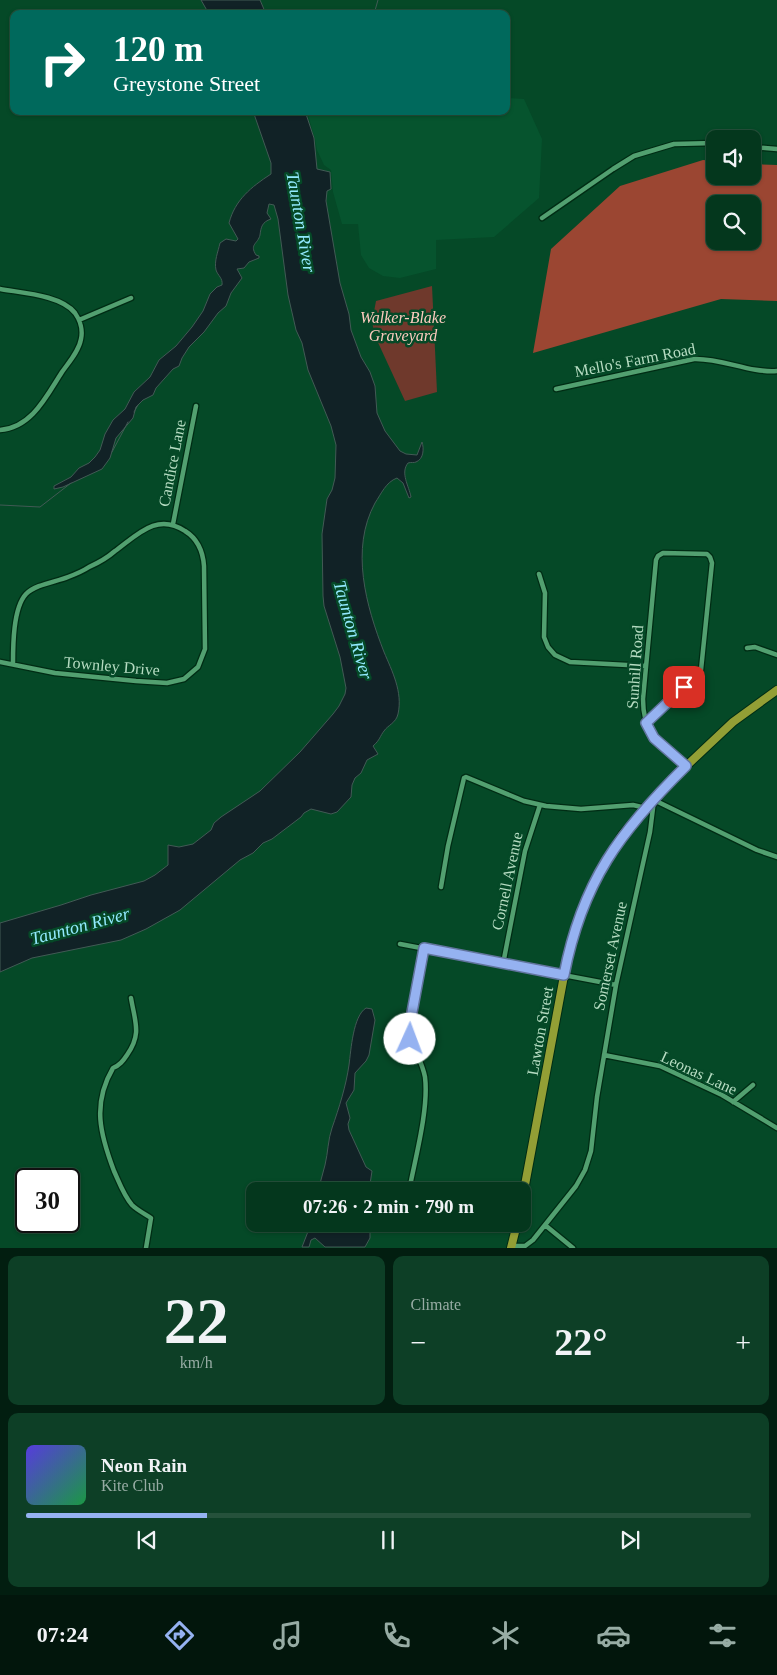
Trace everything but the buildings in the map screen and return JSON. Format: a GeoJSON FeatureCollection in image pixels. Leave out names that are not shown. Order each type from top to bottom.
{"type":"FeatureCollection","features":[{"type":"Feature","properties":{"kind":"main road"},"geometry":{"type":"LineString","coordinates":[[654,800],[686,766],[733,722],[777,690]]}},
{"type":"Feature","properties":{"kind":"main road","name":"Lawton Street"},"geometry":{"type":"LineString","coordinates":[[526,1182],[564,975],[577,922],[596,878],[614,847],[654,800]]}},
{"type":"Feature","properties":{"kind":"main road"},"geometry":{"type":"LineString","coordinates":[[511,1247],[515,1232]]}},
{"type":"Feature","properties":{"kind":"street"},"geometry":{"type":"LineString","coordinates":[[542,218],[634,156],[674,144],[706,143]]}},
{"type":"Feature","properties":{"kind":"street"},"geometry":{"type":"LineString","coordinates":[[761,147],[777,149]]}},
{"type":"Feature","properties":{"kind":"street"},"geometry":{"type":"LineString","coordinates":[[0,289],[60,301],[70,308],[79,320],[82,333],[78,347],[42,403],[25,420],[0,430]]}},
{"type":"Feature","properties":{"kind":"street"},"geometry":{"type":"LineString","coordinates":[[79,320],[131,298]]}},
{"type":"Feature","properties":{"kind":"street","name":"Mello's Farm Road"},"geometry":{"type":"LineString","coordinates":[[556,390],[694,358],[703,358],[759,370],[777,370]]}},
{"type":"Feature","properties":{"kind":"street","name":"Candice Lane"},"geometry":{"type":"LineString","coordinates":[[173,524],[196,406]]}},
{"type":"Feature","properties":{"kind":"street"},"geometry":{"type":"LineString","coordinates":[[13,664],[18,611],[27,594],[32,590],[95,565],[147,528],[158,524],[173,524]]}},
{"type":"Feature","properties":{"kind":"street","name":"Townley Drive"},"geometry":{"type":"LineString","coordinates":[[0,662],[55,673],[167,683],[184,679],[200,663],[205,649],[202,553],[194,537],[173,524]]}},
{"type":"Feature","properties":{"kind":"street","name":"Sunhill Road"},"geometry":{"type":"LineString","coordinates":[[646,723],[700,670],[703,659],[712,563],[710,557],[704,554],[664,552],[659,554],[656,560],[643,699],[646,723],[654,738],[686,766]]}},
{"type":"Feature","properties":{"kind":"street"},"geometry":{"type":"LineString","coordinates":[[539,574],[545,592],[544,637],[548,647],[555,655],[564,661],[570,662],[646,666]]}},
{"type":"Feature","properties":{"kind":"street"},"geometry":{"type":"LineString","coordinates":[[747,648],[756,647],[777,655]]}},
{"type":"Feature","properties":{"kind":"street"},"geometry":{"type":"LineString","coordinates":[[442,887],[446,852],[464,778],[466,777],[524,801],[540,805],[581,809],[633,804],[646,808]]}},
{"type":"Feature","properties":{"kind":"street"},"geometry":{"type":"LineString","coordinates":[[654,800],[755,849],[777,857]]}},
{"type":"Feature","properties":{"kind":"street","name":"Somerset Avenue"},"geometry":{"type":"LineString","coordinates":[[511,1247],[529,1244],[573,1190],[588,1161],[616,985],[650,832],[654,800]]}},
{"type":"Feature","properties":{"kind":"street","name":"Cornell Avenue"},"geometry":{"type":"LineString","coordinates":[[503,964],[525,851],[540,805]]}},
{"type":"Feature","properties":{"kind":"street"},"geometry":{"type":"LineString","coordinates":[[400,944],[616,985]]}},
{"type":"Feature","properties":{"kind":"street"},"geometry":{"type":"LineString","coordinates":[[411,1182],[426,1090],[424,1074],[410,1039],[409,1030],[424,948]]}},
{"type":"Feature","properties":{"kind":"street"},"geometry":{"type":"LineString","coordinates":[[131,998],[137,1032],[136,1044],[119,1065],[113,1068],[108,1076],[102,1094],[100,1116],[106,1147],[119,1182],[132,1204],[151,1218],[146,1248]]}},
{"type":"Feature","properties":{"kind":"street","name":"Leonas Lane"},"geometry":{"type":"LineString","coordinates":[[604,1055],[660,1066],[722,1095],[777,1128]]}},
{"type":"Feature","properties":{"kind":"street"},"geometry":{"type":"LineString","coordinates":[[733,1102],[753,1085]]}},
{"type":"Feature","properties":{"kind":"street"},"geometry":{"type":"LineString","coordinates":[[545,1225],[573,1248]]}},
{"type":"Feature","properties":{"kind":"shaded area"},"geometry":{"type":"Polygon","coordinates":[[[510,98],[524,99],[542,139],[539,198],[494,237],[436,240],[436,269],[400,278],[383,276],[369,268],[361,255],[358,224],[342,224],[333,192],[331,170],[324,165],[317,150],[308,115],[510,115],[510,98]]]}},
{"type":"Feature","properties":{"kind":"shaded area"},"geometry":{"type":"Polygon","coordinates":[[[703,160],[706,160],[706,185],[761,185],[761,164],[777,165],[777,301],[721,299],[533,353],[551,249],[620,186],[703,160]]]}},
{"type":"Feature","properties":{"kind":"green space","name":"Walker-Blake Graveyard"},"geometry":{"type":"Polygon","coordinates":[[[432,286],[437,392],[405,401],[375,336],[372,322],[376,301],[432,286]]]}},
{"type":"Feature","properties":{"kind":"water"},"geometry":{"type":"Polygon","coordinates":[[[201,0],[260,0],[264,10],[207,10],[201,0]]]}},
{"type":"Feature","properties":{"kind":"water","name":"Taunton River"},"geometry":{"type":"Polygon","coordinates":[[[254,115],[306,115],[314,138],[317,169],[330,172],[331,189],[327,191],[326,201],[340,283],[349,314],[351,330],[375,386],[377,413],[385,431],[400,451],[406,454],[417,455],[422,442],[423,444],[423,453],[419,461],[408,463],[405,471],[411,497],[409,498],[403,483],[397,478],[390,482],[375,503],[367,521],[363,539],[363,578],[371,616],[398,690],[399,706],[396,720],[386,729],[373,746],[378,754],[367,760],[361,773],[355,778],[351,797],[337,812],[331,814],[311,809],[304,813],[272,839],[263,843],[253,853],[240,860],[180,910],[146,929],[121,940],[32,958],[0,972],[0,923],[144,881],[155,875],[168,865],[168,845],[179,847],[193,844],[211,830],[214,823],[221,817],[260,791],[300,752],[333,714],[345,694],[346,688],[340,657],[324,606],[323,596],[322,534],[327,499],[335,478],[336,445],[331,426],[308,370],[302,343],[296,330],[288,295],[278,219],[274,205],[269,204],[267,213],[271,219],[262,225],[259,238],[253,248],[259,258],[249,262],[244,268],[237,269],[242,278],[231,293],[226,306],[189,347],[179,366],[173,369],[156,388],[153,395],[143,400],[136,407],[133,418],[116,438],[110,458],[102,469],[63,487],[54,489],[54,486],[71,477],[79,468],[89,463],[95,457],[113,420],[125,409],[134,392],[150,377],[159,360],[176,346],[192,327],[203,311],[210,294],[222,285],[216,267],[216,256],[220,243],[226,239],[236,241],[238,239],[229,223],[235,207],[257,184],[271,174],[271,163],[254,115]]]}},
{"type":"Feature","properties":{"kind":"water"},"geometry":{"type":"Polygon","coordinates":[[[366,1008],[372,1009],[375,1020],[369,1055],[355,1073],[354,1090],[346,1103],[350,1118],[349,1130],[366,1167],[372,1171],[370,1182],[320,1182],[331,1132],[346,1081],[355,1026],[366,1008]]]}},
{"type":"Feature","properties":{"kind":"water"},"geometry":{"type":"Polygon","coordinates":[[[308,1232],[370,1232],[370,1238],[365,1247],[325,1247],[315,1238],[311,1240],[309,1247],[302,1247],[308,1232]]]}},
{"type":"Feature","properties":{"kind":"waterway"},"geometry":{"type":"LineString","coordinates":[[375,10],[378,0]]}},
{"type":"Feature","properties":{"kind":"waterway"},"geometry":{"type":"LineString","coordinates":[[134,412],[138,405]]}},
{"type":"Feature","properties":{"kind":"waterway"},"geometry":{"type":"LineString","coordinates":[[112,452],[128,422]]}},
{"type":"Feature","properties":{"kind":"waterway"},"geometry":{"type":"LineString","coordinates":[[0,505],[40,507],[71,483]]}},
{"type":"Feature","properties":{"kind":"route"},"geometry":{"type":"LineString","coordinates":[[410,1039],[410,1023],[424,948],[564,975],[577,922],[585,901],[610,853],[622,835],[686,766],[654,738],[646,723],[684,687]]}}]}
